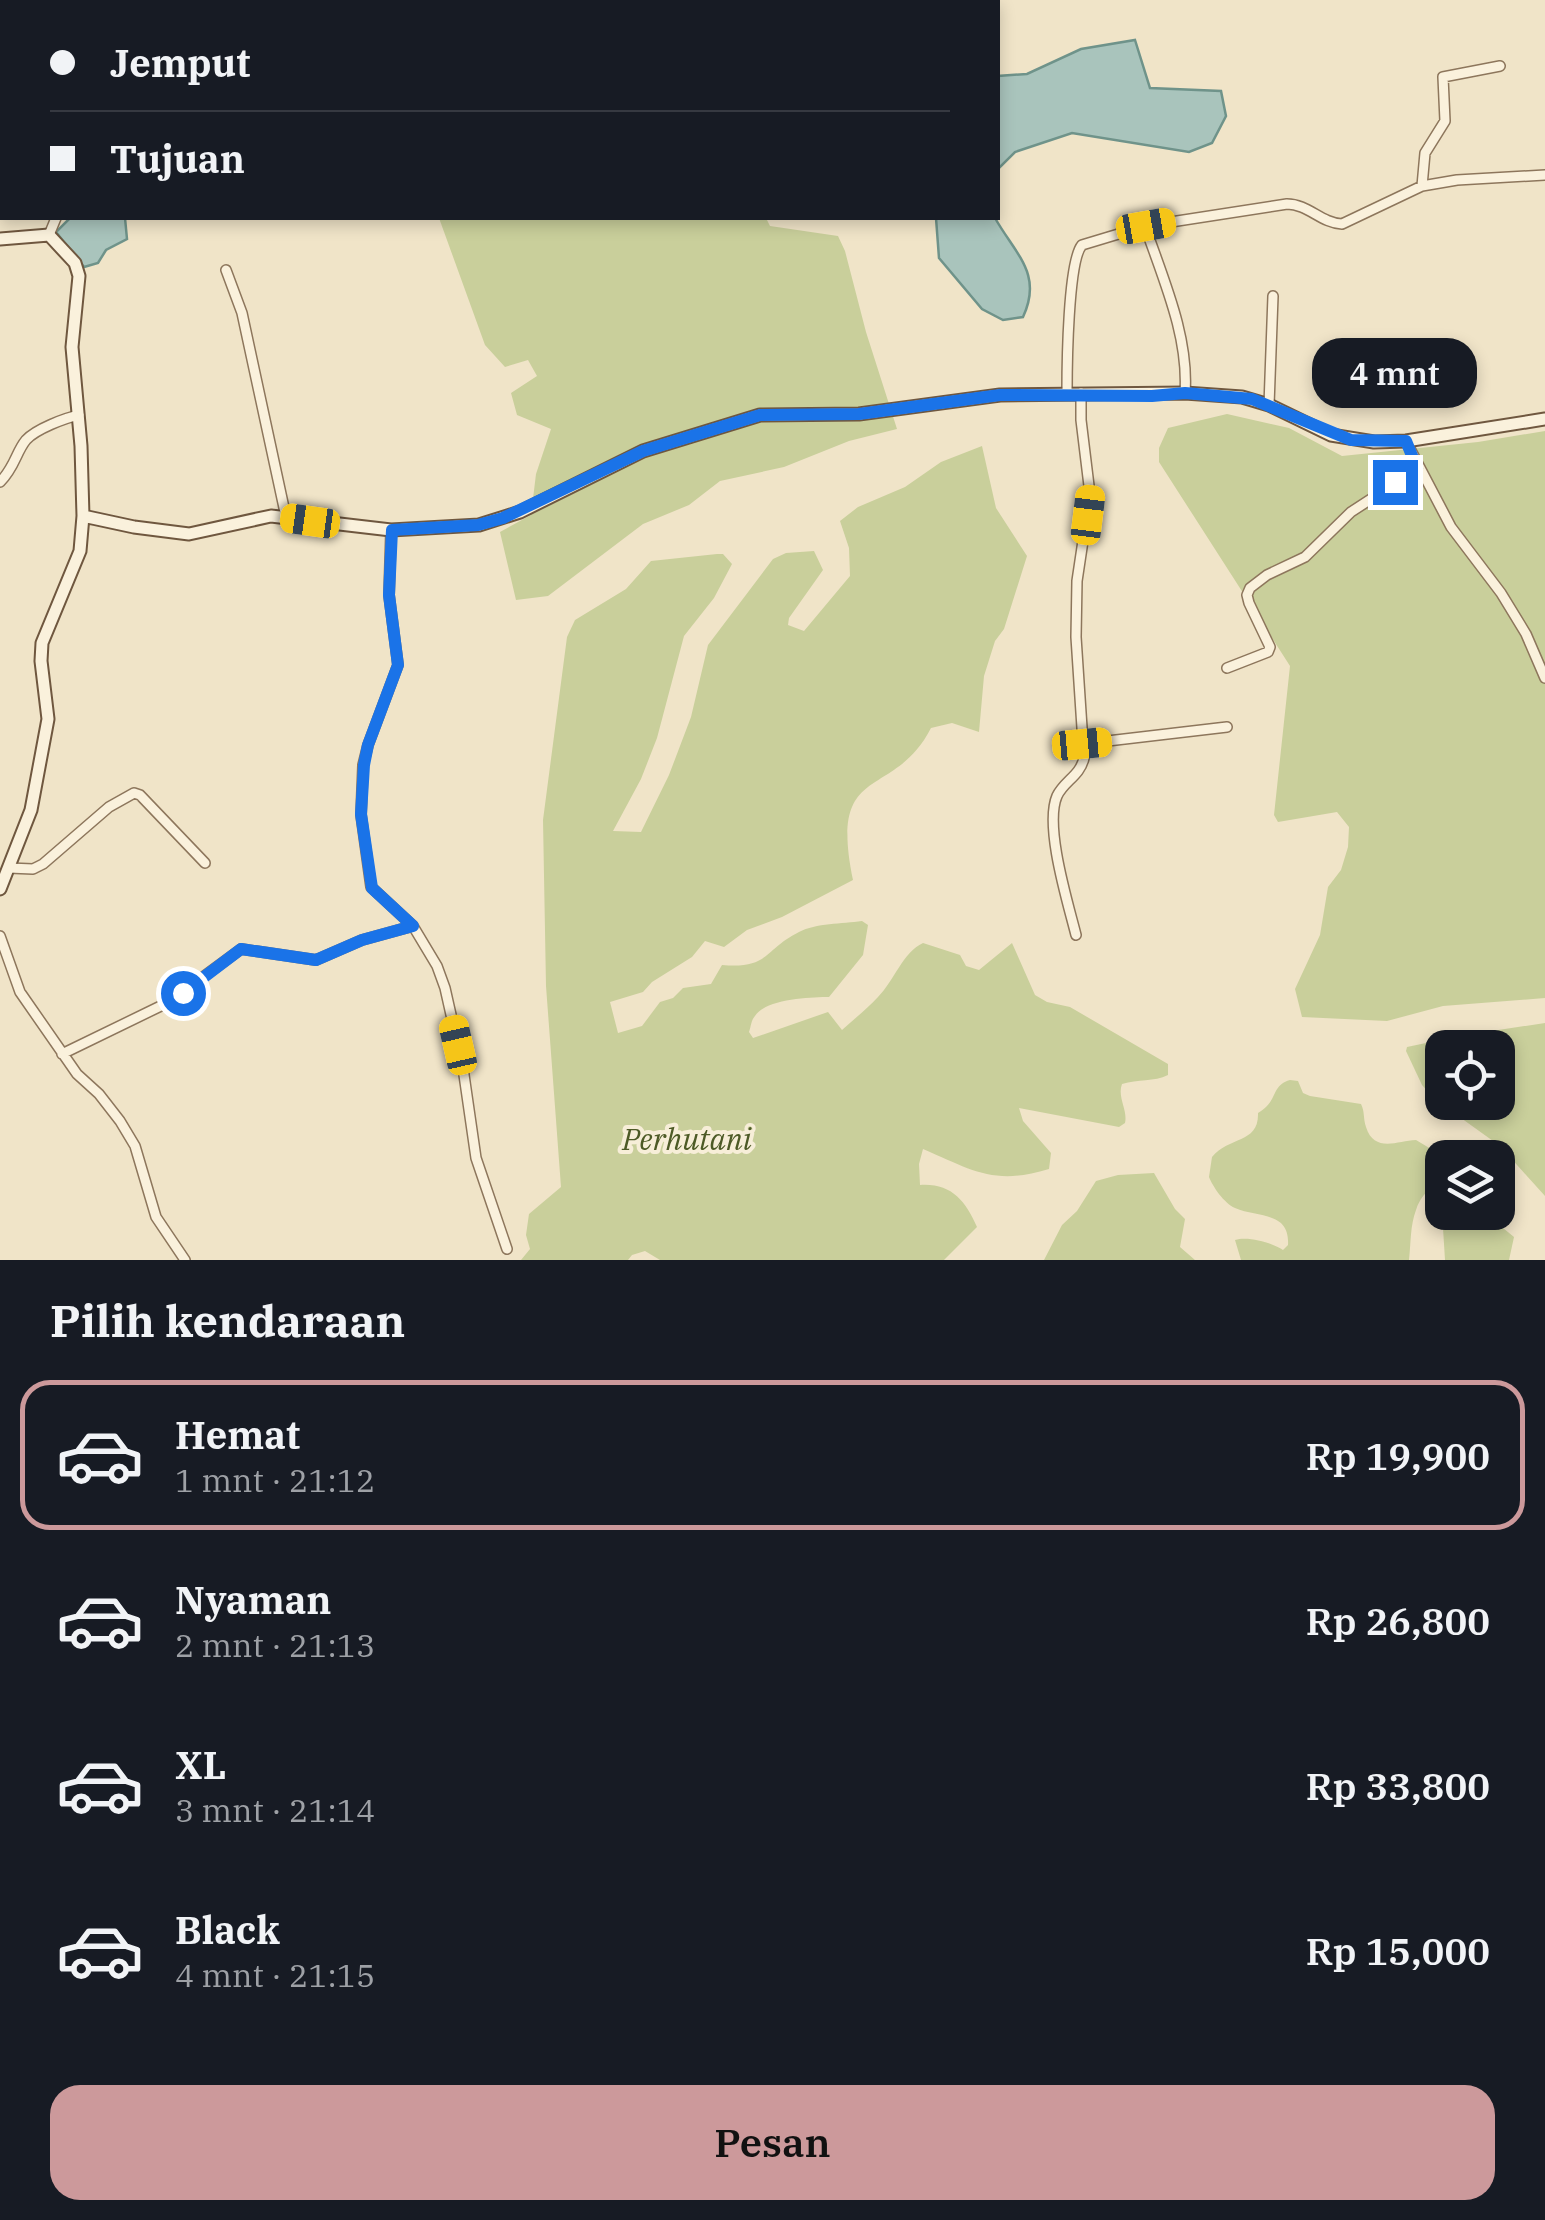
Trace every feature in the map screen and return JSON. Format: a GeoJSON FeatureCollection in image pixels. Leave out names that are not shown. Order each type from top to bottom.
{"type":"FeatureCollection","features":[{"type":"Feature","properties":{"kind":"main road"},"geometry":{"type":"LineString","coordinates":[[0,239],[50,235],[75,264],[79,276],[72,347],[83,516],[76,564],[42,643],[46,742],[31,810],[0,889]]}},
{"type":"Feature","properties":{"kind":"main road"},"geometry":{"type":"LineString","coordinates":[[83,516],[173,534],[190,534],[260,518],[392,530],[478,525],[503,518],[643,451],[760,415],[859,414],[1000,395],[1185,393],[1242,397],[1351,440],[1406,441],[1545,419]]}},
{"type":"Feature","properties":{"kind":"street"},"geometry":{"type":"LineString","coordinates":[[1422,186],[1425,153],[1446,121],[1443,77],[1500,66]]}},
{"type":"Feature","properties":{"kind":"street"},"geometry":{"type":"LineString","coordinates":[[1061,393],[1078,248],[1146,226],[1287,204],[1301,205],[1328,222],[1342,224],[1422,186],[1545,175]]}},
{"type":"Feature","properties":{"kind":"street"},"geometry":{"type":"LineString","coordinates":[[50,235],[55,220]]}},
{"type":"Feature","properties":{"kind":"street"},"geometry":{"type":"LineString","coordinates":[[1146,226],[1176,318],[1185,393]]}},
{"type":"Feature","properties":{"kind":"street"},"geometry":{"type":"LineString","coordinates":[[226,270],[242,313],[286,518]]}},
{"type":"Feature","properties":{"kind":"street"},"geometry":{"type":"LineString","coordinates":[[1270,405],[1273,296]]}},
{"type":"Feature","properties":{"kind":"street"},"geometry":{"type":"LineString","coordinates":[[1076,935],[1057,856],[1054,810],[1058,794],[1081,770],[1077,581],[1090,494],[1080,420],[1081,393]]}},
{"type":"Feature","properties":{"kind":"street"},"geometry":{"type":"LineString","coordinates":[[0,482],[15,466],[28,437],[57,421],[79,415]]}},
{"type":"Feature","properties":{"kind":"street"},"geometry":{"type":"LineString","coordinates":[[1406,441],[1451,528],[1510,606],[1545,678]]}},
{"type":"Feature","properties":{"kind":"street"},"geometry":{"type":"LineString","coordinates":[[1227,668],[1268,652],[1270,647],[1248,604],[1246,595],[1250,588],[1266,575],[1305,557],[1350,512],[1417,468]]}},
{"type":"Feature","properties":{"kind":"street"},"geometry":{"type":"LineString","coordinates":[[392,530],[389,595],[398,665],[366,755],[361,814],[372,888],[413,926],[437,966],[463,1068],[476,1158],[506,1250]]}},
{"type":"Feature","properties":{"kind":"street"},"geometry":{"type":"LineString","coordinates":[[1082,744],[1227,727]]}},
{"type":"Feature","properties":{"kind":"street"},"geometry":{"type":"LineString","coordinates":[[9,868],[38,867],[110,807],[134,793],[206,863]]}},
{"type":"Feature","properties":{"kind":"street"},"geometry":{"type":"LineString","coordinates":[[62,1054],[168,1002],[241,949],[316,960],[362,940],[413,926]]}},
{"type":"Feature","properties":{"kind":"street"},"geometry":{"type":"LineString","coordinates":[[0,936],[20,992],[77,1074],[100,1094],[120,1120],[134,1146],[156,1217],[185,1260]]}},
{"type":"Feature","properties":{"kind":"green space"},"geometry":{"type":"Polygon","coordinates":[[[440,220],[767,220],[770,226],[838,236],[897,429],[849,441],[784,467],[720,481],[689,505],[643,524],[548,596],[516,600],[500,532],[531,515],[536,474],[551,429],[517,415],[511,393],[537,376],[528,360],[505,367],[485,345],[440,220]]]}},
{"type":"Feature","properties":{"kind":"green space"},"geometry":{"type":"Polygon","coordinates":[[[1227,414],[1289,428],[1342,456],[1545,431],[1545,998],[1443,1006],[1387,1021],[1302,1017],[1295,989],[1320,935],[1328,887],[1341,870],[1349,827],[1337,812],[1278,822],[1274,815],[1290,666],[1159,462],[1159,448],[1168,428],[1227,414]]]}},
{"type":"Feature","properties":{"kind":"green space","name":"Perhutani"},"geometry":{"type":"Polygon","coordinates":[[[982,446],[996,508],[1027,556],[984,676],[979,732],[952,723],[931,728],[916,751],[857,799],[849,816],[853,880],[782,917],[747,930],[724,947],[705,941],[692,957],[643,992],[610,1002],[618,1033],[642,1026],[660,1002],[673,998],[683,988],[711,984],[722,965],[758,961],[806,929],[862,921],[868,925],[863,955],[829,997],[789,1000],[760,1010],[749,1032],[753,1038],[828,1012],[842,1030],[878,997],[910,953],[923,943],[960,955],[966,966],[979,970],[1012,943],[1035,995],[1070,1007],[1168,1064],[1168,1075],[1122,1084],[1126,1118],[1119,1127],[1019,1108],[1023,1121],[1051,1153],[1049,1169],[998,1176],[923,1149],[920,1185],[940,1187],[956,1195],[977,1227],[944,1260],[660,1260],[645,1251],[628,1260],[521,1260],[530,1249],[526,1235],[529,1214],[561,1187],[546,986],[543,820],[567,637],[575,620],[626,589],[651,561],[723,554],[732,564],[714,598],[684,636],[657,738],[641,779],[613,831],[641,832],[691,717],[708,645],[773,559],[786,553],[814,551],[823,570],[789,618],[788,625],[804,631],[850,576],[849,548],[840,521],[858,507],[905,487],[941,462],[982,446]]]}},
{"type":"Feature","properties":{"kind":"green space"},"geometry":{"type":"Polygon","coordinates":[[[1545,1023],[1545,1196],[1515,1163],[1515,1140],[1492,1140],[1464,1120],[1515,1120],[1515,1030],[1499,1030],[1545,1023]]]}},
{"type":"Feature","properties":{"kind":"green space"},"geometry":{"type":"Polygon","coordinates":[[[1425,1043],[1425,1088],[1406,1051],[1407,1047],[1425,1043]]]}},
{"type":"Feature","properties":{"kind":"green space"},"geometry":{"type":"Polygon","coordinates":[[[1298,1081],[1303,1093],[1310,1096],[1361,1104],[1366,1127],[1380,1143],[1416,1140],[1425,1145],[1425,1195],[1416,1210],[1409,1260],[1241,1260],[1235,1240],[1260,1241],[1283,1250],[1288,1245],[1287,1234],[1284,1226],[1271,1217],[1235,1208],[1223,1199],[1209,1177],[1212,1157],[1254,1130],[1258,1113],[1284,1083],[1298,1081]]]}},
{"type":"Feature","properties":{"kind":"green space"},"geometry":{"type":"Polygon","coordinates":[[[1154,1173],[1185,1219],[1180,1247],[1195,1260],[1044,1260],[1062,1225],[1077,1211],[1096,1181],[1154,1173]]]}},
{"type":"Feature","properties":{"kind":"green space"},"geometry":{"type":"Polygon","coordinates":[[[1443,1230],[1505,1230],[1514,1237],[1509,1260],[1445,1260],[1443,1230]]]}},
{"type":"Feature","properties":{"kind":"water"},"geometry":{"type":"Polygon","coordinates":[[[1135,40],[1150,88],[1221,91],[1226,116],[1212,143],[1189,152],[1072,133],[1015,152],[1000,167],[1000,76],[1027,74],[1081,49],[1135,40]]]}},
{"type":"Feature","properties":{"kind":"water"},"geometry":{"type":"Polygon","coordinates":[[[68,220],[125,220],[127,239],[106,250],[98,263],[84,267],[56,232],[68,220]]]}},
{"type":"Feature","properties":{"kind":"water"},"geometry":{"type":"Polygon","coordinates":[[[936,220],[996,220],[1028,277],[1030,289],[1023,317],[1003,320],[982,309],[939,258],[936,220]]]}},
{"type":"Feature","properties":{"kind":"route"},"geometry":{"type":"LineString","coordinates":[[183,993],[244,948],[316,960],[362,940],[413,926],[372,888],[361,814],[368,745],[398,665],[389,595],[392,530],[478,525],[503,518],[643,451],[714,426],[760,415],[859,414],[1000,395],[1185,393],[1242,397],[1270,405],[1331,435],[1374,442],[1406,441],[1417,468],[1395,482]]}}]}
